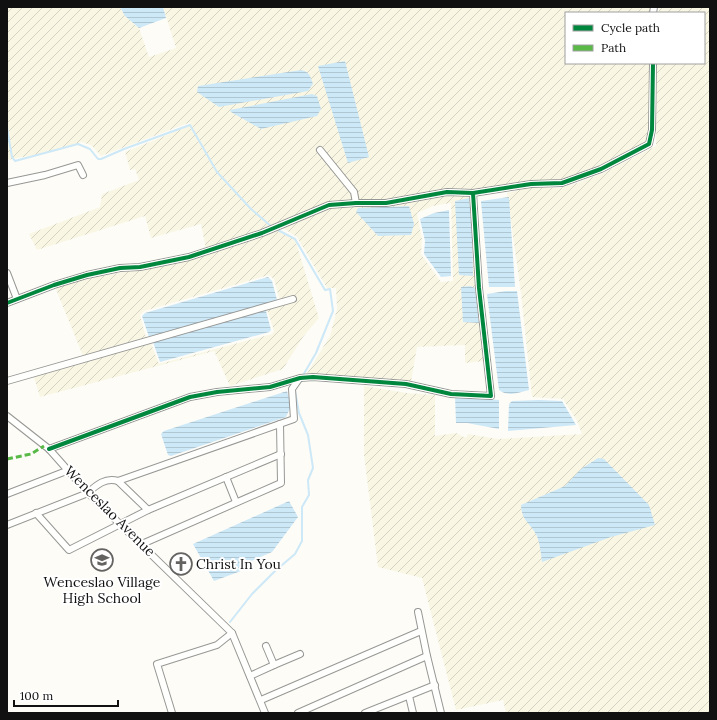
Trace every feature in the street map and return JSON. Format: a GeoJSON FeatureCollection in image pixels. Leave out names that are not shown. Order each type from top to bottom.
{"type":"FeatureCollection","features":[{"type":"Feature","properties":{"kind":"street"},"geometry":{"type":"LineString","coordinates":[[7,303],[54,285],[113,269],[154,265],[189,257],[262,233],[329,205],[356,203],[386,204],[447,192],[473,193],[531,184],[562,183],[577,178],[601,169],[649,144],[652,130],[653,64]]}},
{"type":"Feature","properties":{"kind":"street"},"geometry":{"type":"LineString","coordinates":[[320,150],[354,192],[356,203]]}},
{"type":"Feature","properties":{"kind":"street"},"geometry":{"type":"LineString","coordinates":[[7,183],[45,175],[78,165],[83,175]]}},
{"type":"Feature","properties":{"kind":"street"},"geometry":{"type":"LineString","coordinates":[[49,449],[190,397],[217,392],[270,387],[313,376],[406,384],[451,394],[491,396],[479,288],[473,193]]}},
{"type":"Feature","properties":{"kind":"street"},"geometry":{"type":"LineString","coordinates":[[7,273],[17,298]]}},
{"type":"Feature","properties":{"kind":"street"},"geometry":{"type":"LineString","coordinates":[[7,381],[293,299]]}},
{"type":"Feature","properties":{"kind":"street"},"geometry":{"type":"LineString","coordinates":[[118,481],[294,419],[292,389],[299,379]]}},
{"type":"Feature","properties":{"kind":"street","name":"Wenceslao Avenue"},"geometry":{"type":"LineString","coordinates":[[7,416],[49,449],[88,492],[232,633],[266,713]]}},
{"type":"Feature","properties":{"kind":"street"},"geometry":{"type":"LineString","coordinates":[[142,544],[281,482],[280,424]]}},
{"type":"Feature","properties":{"kind":"street"},"geometry":{"type":"LineString","coordinates":[[36,514],[69,550],[148,510],[281,454]]}},
{"type":"Feature","properties":{"kind":"street"},"geometry":{"type":"LineString","coordinates":[[7,494],[69,470]]}},
{"type":"Feature","properties":{"kind":"street"},"geometry":{"type":"LineString","coordinates":[[226,477],[236,502]]}},
{"type":"Feature","properties":{"kind":"street"},"geometry":{"type":"LineString","coordinates":[[7,525],[88,492],[99,483],[114,479],[118,481],[148,510]]}},
{"type":"Feature","properties":{"kind":"street"},"geometry":{"type":"LineString","coordinates":[[418,612],[426,656],[442,713]]}},
{"type":"Feature","properties":{"kind":"street"},"geometry":{"type":"LineString","coordinates":[[261,700],[421,631]]}},
{"type":"Feature","properties":{"kind":"street"},"geometry":{"type":"LineString","coordinates":[[172,713],[157,664],[217,645],[232,633]]}},
{"type":"Feature","properties":{"kind":"street"},"geometry":{"type":"LineString","coordinates":[[266,646],[274,665]]}},
{"type":"Feature","properties":{"kind":"street"},"geometry":{"type":"LineString","coordinates":[[250,676],[300,654]]}},
{"type":"Feature","properties":{"kind":"street"},"geometry":{"type":"LineString","coordinates":[[298,713],[426,656]]}},
{"type":"Feature","properties":{"kind":"street"},"geometry":{"type":"LineString","coordinates":[[366,713],[435,685]]}},
{"type":"Feature","properties":{"kind":"street"},"geometry":{"type":"LineString","coordinates":[[409,696],[413,713]]}},
{"type":"Feature","properties":{"kind":"street"},"geometry":{"type":"LineString","coordinates":[[384,705],[386,713]]}},
{"type":"Feature","properties":{"kind":"shaded area"},"geometry":{"type":"Polygon","coordinates":[[[7,7],[120,7],[125,16],[139,28],[149,57],[176,48],[163,7],[651,7],[651,12],[565,12],[565,64],[651,64],[650,128],[647,144],[613,162],[562,181],[531,180],[507,186],[448,190],[392,200],[373,201],[367,199],[340,203],[206,249],[201,224],[151,238],[145,216],[37,250],[29,234],[100,207],[102,194],[139,180],[135,169],[130,170],[125,152],[189,126],[191,122],[101,156],[91,145],[81,142],[56,151],[7,160],[7,7]]]}},
{"type":"Feature","properties":{"kind":"shaded area"},"geometry":{"type":"Polygon","coordinates":[[[659,7],[710,7],[710,713],[506,713],[503,700],[456,710],[422,578],[378,567],[364,455],[364,386],[407,393],[435,395],[435,436],[456,433],[466,438],[468,434],[498,439],[582,434],[577,421],[563,399],[532,397],[521,293],[507,193],[531,187],[561,188],[577,183],[601,174],[656,146],[657,64],[705,64],[705,12],[659,12],[659,7]]]}},
{"type":"Feature","properties":{"kind":"shaded area"},"geometry":{"type":"Polygon","coordinates":[[[450,194],[472,195],[485,361],[465,363],[465,345],[417,347],[411,382],[409,383],[306,375],[330,336],[337,309],[336,288],[327,288],[297,237],[281,227],[330,206],[450,194]],[[451,203],[433,206],[417,213],[422,239],[421,254],[441,282],[453,281],[451,203]]]}},
{"type":"Feature","properties":{"kind":"shaded area"},"geometry":{"type":"Polygon","coordinates":[[[278,229],[295,239],[319,318],[303,337],[283,369],[230,386],[214,351],[40,397],[33,374],[150,341],[159,364],[272,334],[274,331],[267,309],[280,301],[274,279],[269,275],[144,311],[140,315],[146,337],[83,356],[55,287],[67,283],[139,269],[278,229]]]}},
{"type":"Feature","properties":{"kind":"water"},"geometry":{"type":"Polygon","coordinates":[[[120,7],[163,7],[166,18],[139,28],[125,16],[120,7]]]}},
{"type":"Feature","properties":{"kind":"water"},"geometry":{"type":"Polygon","coordinates":[[[345,61],[369,157],[348,163],[318,66],[345,61]]]}},
{"type":"Feature","properties":{"kind":"water"},"geometry":{"type":"Polygon","coordinates":[[[301,70],[308,73],[313,84],[308,91],[219,107],[197,92],[198,86],[301,70]]]}},
{"type":"Feature","properties":{"kind":"water"},"geometry":{"type":"Polygon","coordinates":[[[312,94],[317,96],[321,109],[317,116],[261,129],[230,110],[312,94]]]}},
{"type":"Feature","properties":{"kind":"water"},"geometry":{"type":"Polygon","coordinates":[[[509,197],[515,287],[489,287],[481,201],[509,197]]]}},
{"type":"Feature","properties":{"kind":"water"},"geometry":{"type":"Polygon","coordinates":[[[469,198],[472,229],[473,276],[459,275],[455,201],[469,198]]]}},
{"type":"Feature","properties":{"kind":"water"},"geometry":{"type":"Polygon","coordinates":[[[409,206],[414,224],[411,235],[378,236],[356,212],[358,208],[409,206]]]}},
{"type":"Feature","properties":{"kind":"water"},"geometry":{"type":"Polygon","coordinates":[[[449,210],[451,276],[441,277],[424,254],[425,241],[420,219],[434,213],[449,210]]]}},
{"type":"Feature","properties":{"kind":"water"},"geometry":{"type":"Polygon","coordinates":[[[268,277],[272,281],[277,300],[273,303],[152,338],[149,337],[142,316],[145,313],[268,277]]]}},
{"type":"Feature","properties":{"kind":"water"},"geometry":{"type":"Polygon","coordinates":[[[470,286],[475,288],[479,323],[463,322],[461,287],[470,286]]]}},
{"type":"Feature","properties":{"kind":"water"},"geometry":{"type":"Polygon","coordinates":[[[517,291],[529,390],[513,394],[499,390],[487,294],[517,291]]]}},
{"type":"Feature","properties":{"kind":"water"},"geometry":{"type":"Polygon","coordinates":[[[264,309],[266,311],[271,330],[269,332],[160,362],[153,342],[264,309]]]}},
{"type":"Feature","properties":{"kind":"water"},"geometry":{"type":"Polygon","coordinates":[[[287,391],[291,406],[286,417],[171,456],[168,455],[161,434],[164,431],[287,391]]]}},
{"type":"Feature","properties":{"kind":"water"},"geometry":{"type":"Polygon","coordinates":[[[455,396],[499,400],[499,429],[467,423],[456,423],[455,396]]]}},
{"type":"Feature","properties":{"kind":"water"},"geometry":{"type":"Polygon","coordinates":[[[512,401],[562,401],[576,425],[508,431],[509,404],[512,401]]]}},
{"type":"Feature","properties":{"kind":"water"},"geometry":{"type":"Polygon","coordinates":[[[598,458],[604,459],[649,505],[655,525],[611,537],[542,562],[537,536],[525,519],[521,505],[565,486],[581,469],[598,458]]]}},
{"type":"Feature","properties":{"kind":"water"},"geometry":{"type":"Polygon","coordinates":[[[289,501],[298,517],[272,552],[249,562],[241,571],[214,581],[193,544],[289,501]]]}},
{"type":"Feature","properties":{"kind":"waterway"},"geometry":{"type":"LineString","coordinates":[[7,128],[12,157],[15,161],[78,144],[90,149],[98,159],[101,159],[190,125],[217,172],[251,209],[272,227]]}},
{"type":"Feature","properties":{"kind":"waterway"},"geometry":{"type":"LineString","coordinates":[[276,229],[295,239],[325,290],[330,289],[333,311],[316,353],[302,377]]}},
{"type":"Feature","properties":{"kind":"waterway"},"geometry":{"type":"LineString","coordinates":[[230,622],[252,594],[295,554],[302,541],[302,507],[309,495],[308,480],[313,468],[308,435],[299,413],[295,391]]}},
{"type":"Feature","properties":{"kind":"marked path"},"geometry":{"type":"LineString","coordinates":[[7,459],[31,454],[44,446]]}},
{"type":"Feature","properties":{"kind":"cycle path"},"geometry":{"type":"LineString","coordinates":[[7,303],[54,285],[87,275],[120,268],[140,267],[189,257],[262,233],[329,205],[386,203],[447,192],[473,193],[531,184],[562,183],[601,169],[649,144],[652,130],[653,64]]}},
{"type":"Feature","properties":{"kind":"cycle path"},"geometry":{"type":"LineString","coordinates":[[49,449],[190,397],[217,392],[270,387],[300,378],[313,377],[406,384],[451,394],[491,396],[479,288],[473,193]]}},
{"type":"Feature","properties":{"kind":"place","name":"Wenceslao Village High School"},"geometry":{"type":"Point","coordinates":[102,560]}},
{"type":"Feature","properties":{"kind":"place","name":"Christ In You"},"geometry":{"type":"Point","coordinates":[181,564]}}]}
